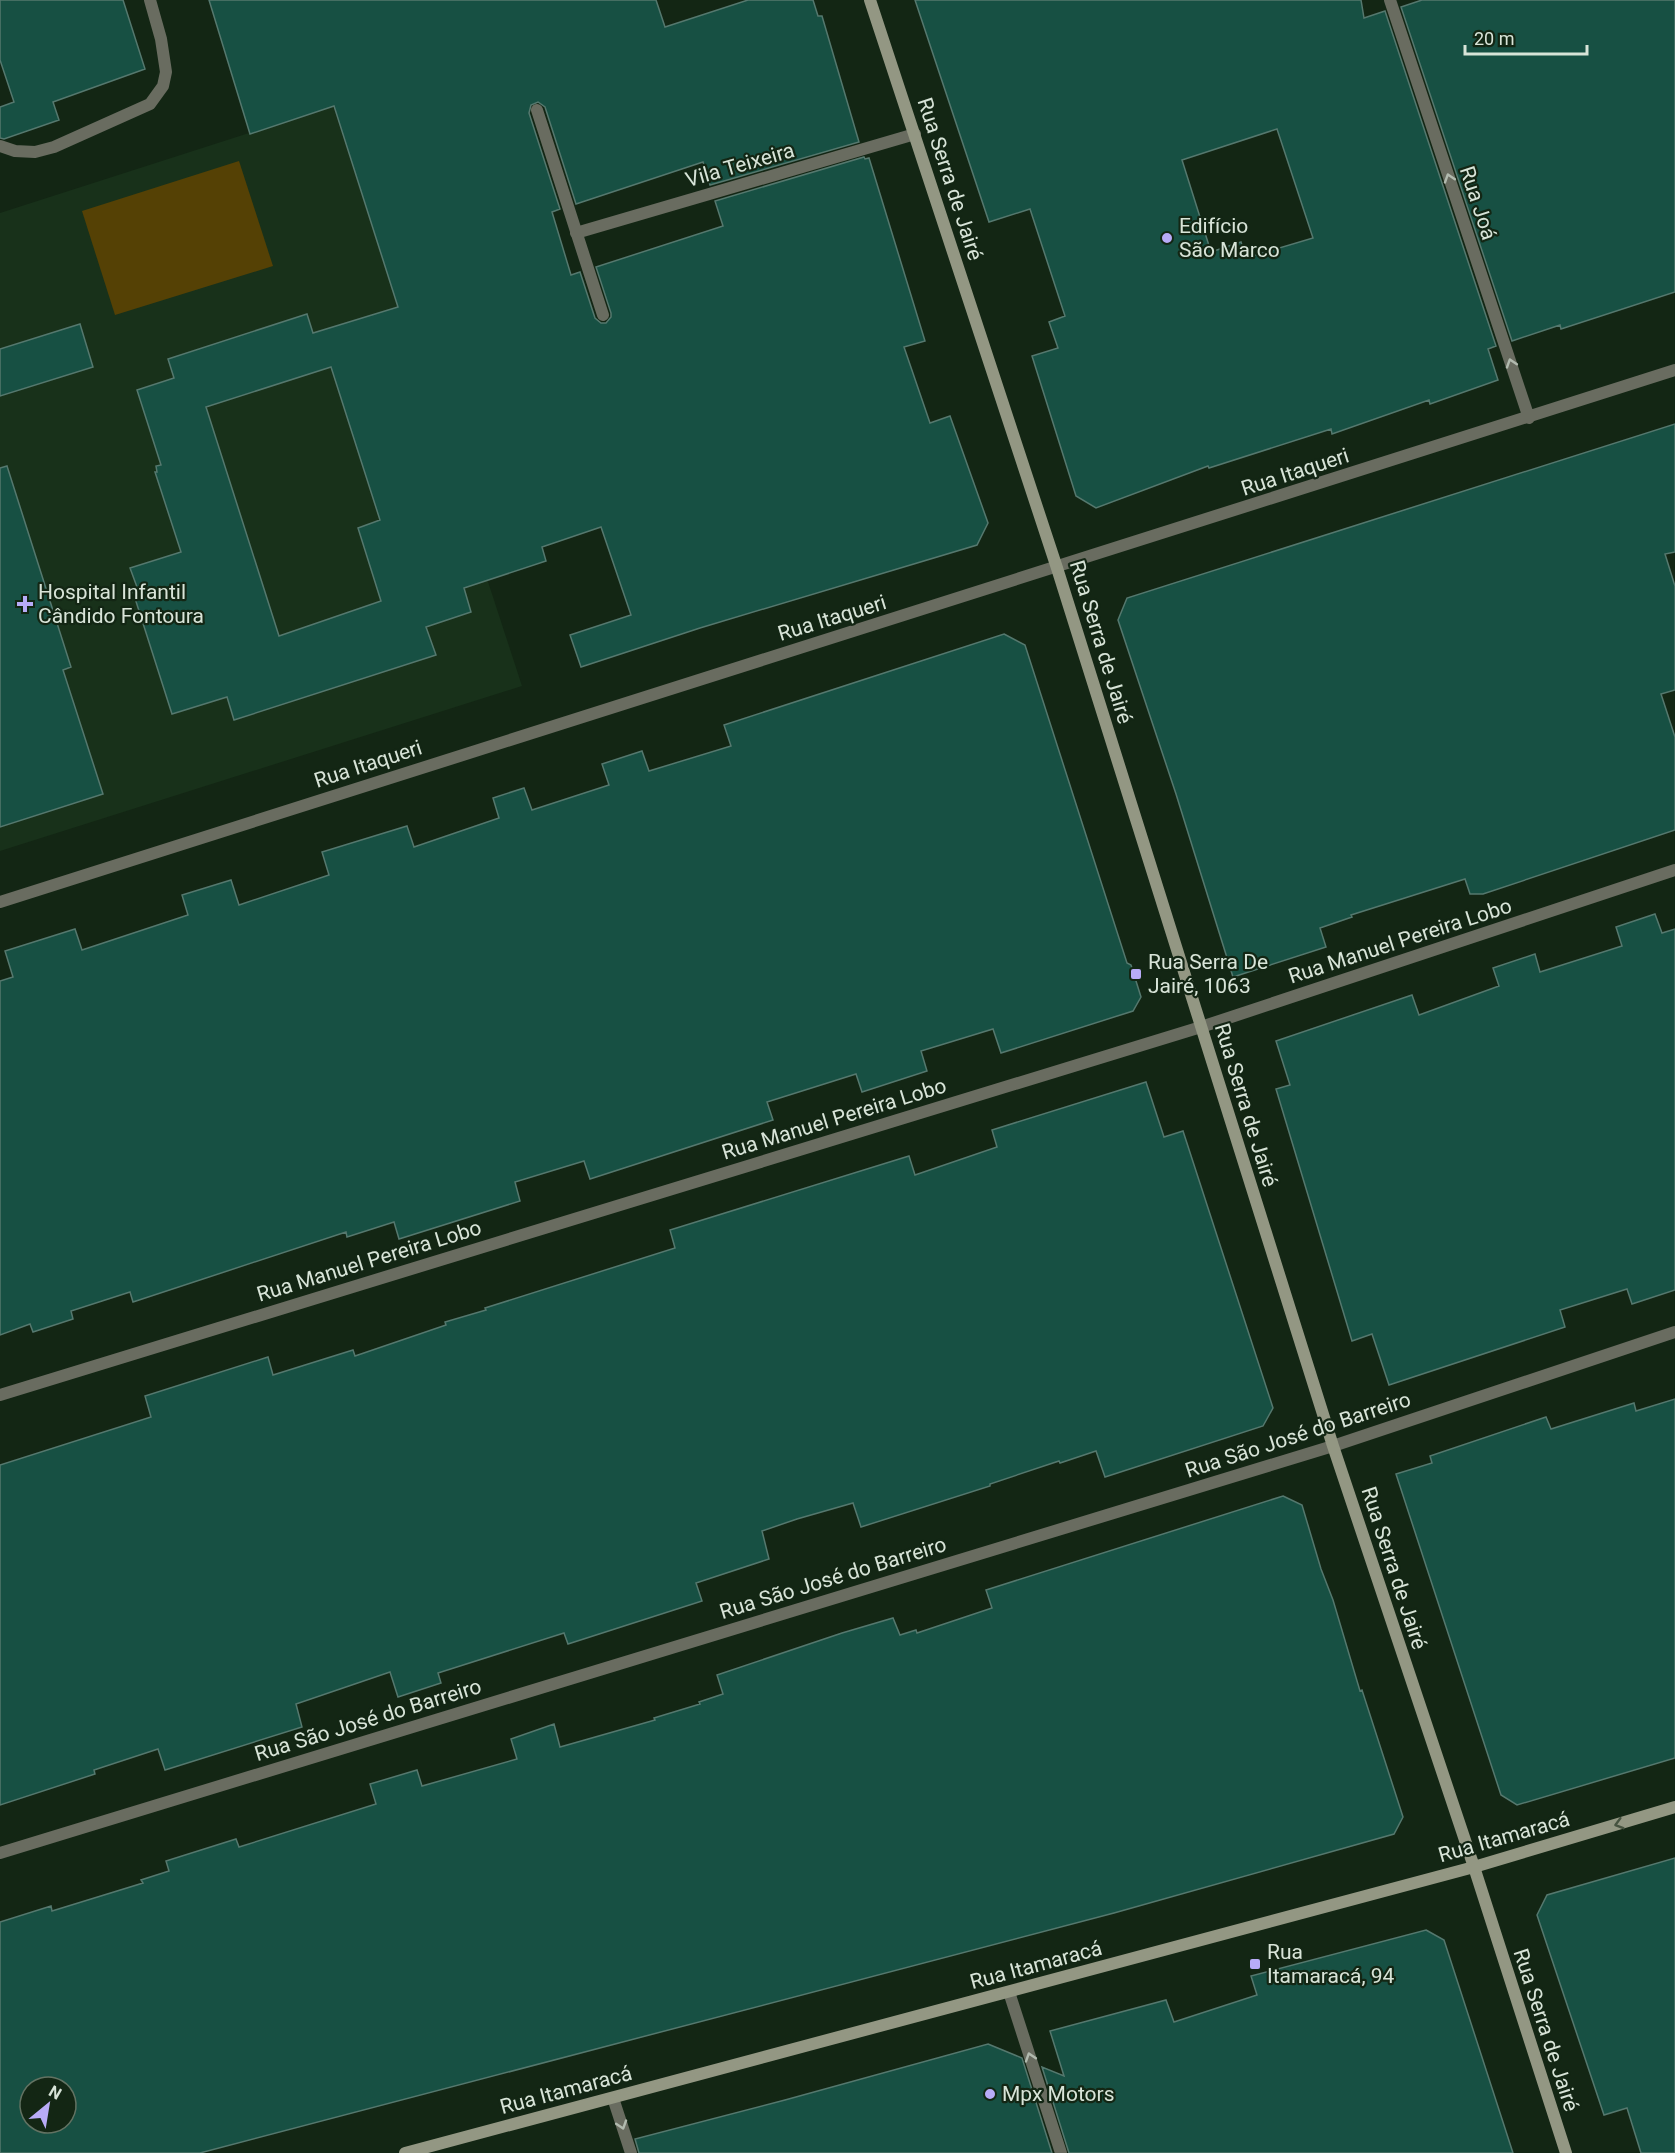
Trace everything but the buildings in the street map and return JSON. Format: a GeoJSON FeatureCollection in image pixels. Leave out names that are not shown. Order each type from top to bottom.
{"type":"FeatureCollection","features":[{"type":"Feature","properties":{"kind":"street"},"geometry":{"type":"LineString","coordinates":[[0,146],[15,151],[35,152],[54,147],[150,104],[163,86],[166,72],[161,39],[150,0]]}},
{"type":"Feature","properties":{"kind":"street","name":"Rua Serra de Jairé"},"geometry":{"type":"LineString","coordinates":[[870,0],[1057,568],[1333,1446],[1474,1867],[1566,2153]]}},
{"type":"Feature","properties":{"kind":"street","name":"Rua Joá"},"geometry":{"type":"LineString","coordinates":[[1390,0],[1529,418]]}},
{"type":"Feature","properties":{"kind":"street"},"geometry":{"type":"LineString","coordinates":[[537,110],[603,315]]}},
{"type":"Feature","properties":{"kind":"street","name":"Vila Teixeira"},"geometry":{"type":"LineString","coordinates":[[576,233],[915,134]]}},
{"type":"Feature","properties":{"kind":"street","name":"Rua Itaqueri"},"geometry":{"type":"LineString","coordinates":[[0,902],[1675,370]]}},
{"type":"Feature","properties":{"kind":"street","name":"Rua Manuel Pereira Lobo"},"geometry":{"type":"LineString","coordinates":[[0,1395],[1201,1027],[1675,870]]}},
{"type":"Feature","properties":{"kind":"street","name":"Rua São José do Barreiro"},"geometry":{"type":"LineString","coordinates":[[0,1853],[1333,1446],[1675,1332]]}},
{"type":"Feature","properties":{"kind":"street","name":"Rua Itamaracá"},"geometry":{"type":"LineString","coordinates":[[405,2153],[1474,1867],[1675,1807]]}},
{"type":"Feature","properties":{"kind":"street"},"geometry":{"type":"LineString","coordinates":[[1009,1992],[1061,2153]]}},
{"type":"Feature","properties":{"kind":"street"},"geometry":{"type":"LineString","coordinates":[[613,2097],[631,2153]]}},
{"type":"Feature","properties":{"kind":"shaded area"},"geometry":{"type":"Polygon","coordinates":[[[333,106],[522,686],[0,851],[0,213],[333,106]]]}},
{"type":"Feature","properties":{"kind":"shaded area"},"geometry":{"type":"Polygon","coordinates":[[[239,161],[273,266],[115,315],[82,211],[239,161]]]}},
{"type":"Feature","properties":{"kind":"place","name":"Edifício São Marco"},"geometry":{"type":"Point","coordinates":[1167,238]}},
{"type":"Feature","properties":{"kind":"place","name":"Hospital Infantil Cândido Fontoura"},"geometry":{"type":"Point","coordinates":[25,604]}},
{"type":"Feature","properties":{"kind":"place","name":"Rua Serra De Jairé, 1063"},"geometry":{"type":"Point","coordinates":[1136,974]}},
{"type":"Feature","properties":{"kind":"place","name":"Rua Itamaracá, 94"},"geometry":{"type":"Point","coordinates":[1255,1964]}},
{"type":"Feature","properties":{"kind":"place","name":"Mpx Motors"},"geometry":{"type":"Point","coordinates":[990,2094]}}]}
